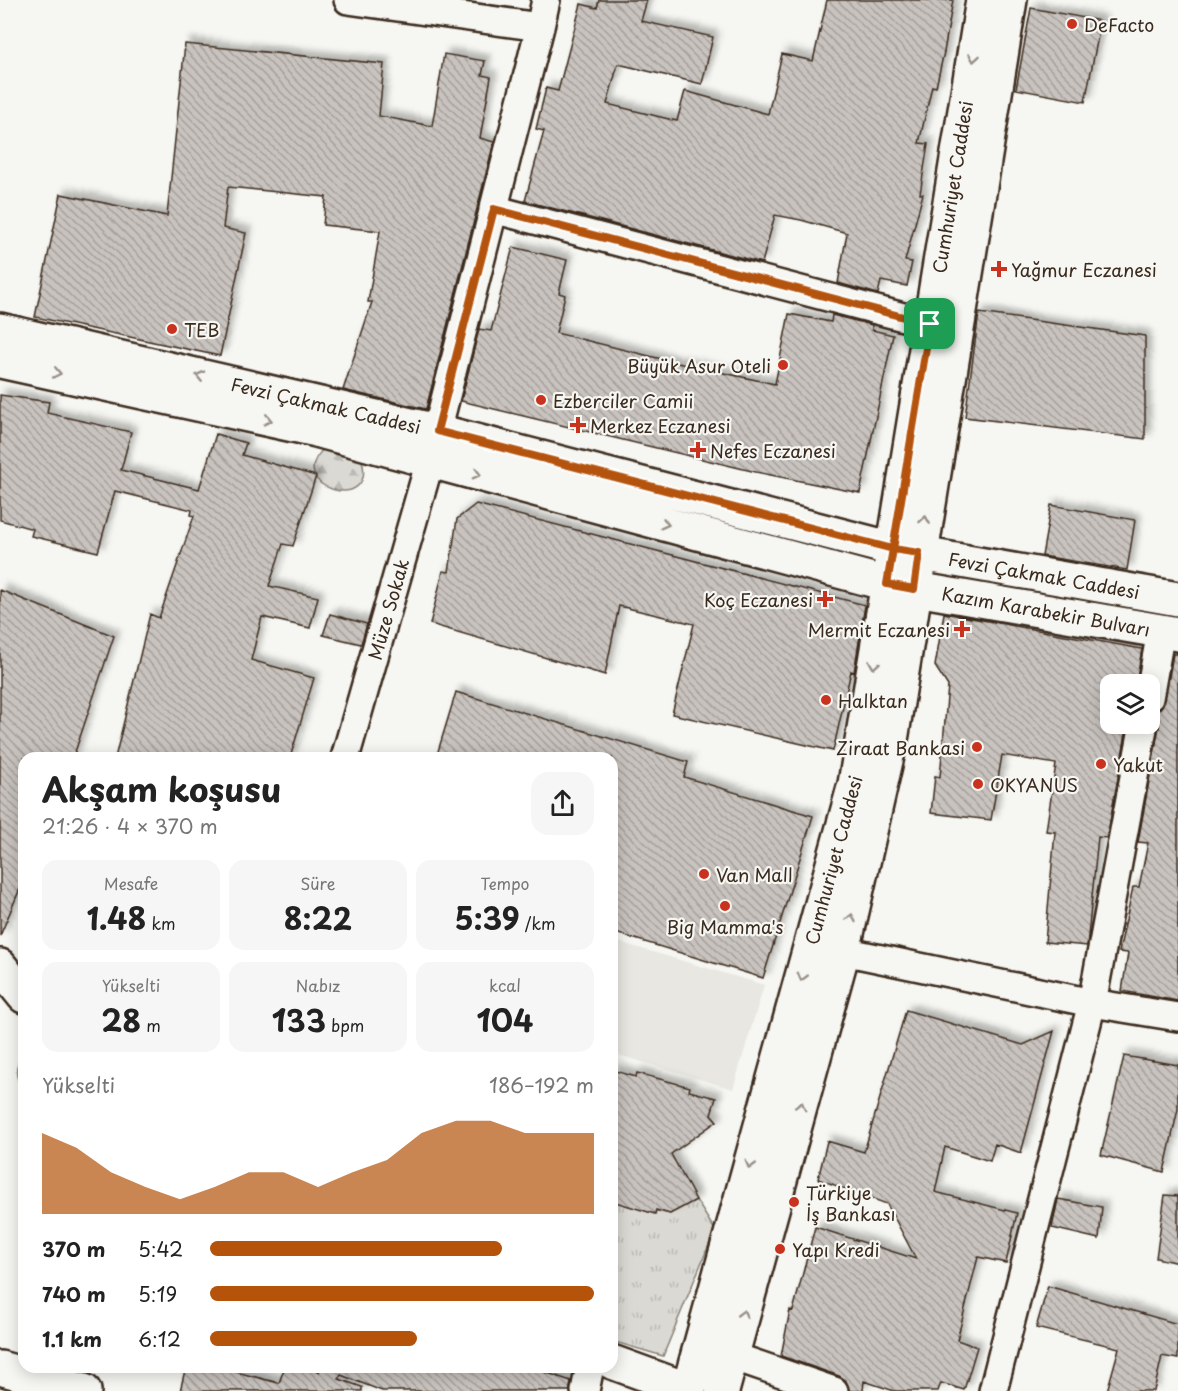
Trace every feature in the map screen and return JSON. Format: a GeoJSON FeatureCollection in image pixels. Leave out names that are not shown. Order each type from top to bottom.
{"type":"FeatureCollection","features":[{"type":"Feature","properties":{"kind":"main road","name":"Cumhuriyet Caddesi"},"geometry":{"type":"LineString","coordinates":[[722,1391],[843,951],[892,734],[901,586],[930,324],[983,0]]}},
{"type":"Feature","properties":{"kind":"main road","name":"Cumhuriyet Caddesi"},"geometry":{"type":"LineString","coordinates":[[906,551],[1010,0]]}},
{"type":"Feature","properties":{"kind":"main road","name":"Fevzi Çakmak Caddesi"},"geometry":{"type":"LineString","coordinates":[[0,330],[434,446],[901,586]]}},
{"type":"Feature","properties":{"kind":"main road","name":"Fevzi Çakmak Caddesi"},"geometry":{"type":"LineString","coordinates":[[0,361],[316,430],[434,446],[906,551],[1178,599]]}},
{"type":"Feature","properties":{"kind":"main road","name":"Cumhuriyet Caddesi"},"geometry":{"type":"LineString","coordinates":[[688,1390],[855,784],[901,586]]}},
{"type":"Feature","properties":{"kind":"main road","name":"Kazım Karabekir Bulvarı"},"geometry":{"type":"LineString","coordinates":[[901,586],[1170,633]]}},
{"type":"Feature","properties":{"kind":"main road"},"geometry":{"type":"LineString","coordinates":[[0,966],[18,988]]}},
{"type":"Feature","properties":{"kind":"main road"},"geometry":{"type":"LineString","coordinates":[[618,1364],[688,1390]]}},
{"type":"Feature","properties":{"kind":"main road"},"geometry":{"type":"LineString","coordinates":[[0,1368],[18,1373]]}},
{"type":"Feature","properties":{"kind":"main road"},"geometry":{"type":"LineString","coordinates":[[18,1373],[84,1391]]}},
{"type":"Feature","properties":{"kind":"main road"},"geometry":{"type":"LineString","coordinates":[[0,1390],[6,1391]]}},
{"type":"Feature","properties":{"kind":"street"},"geometry":{"type":"LineString","coordinates":[[348,0],[540,27]]}},
{"type":"Feature","properties":{"kind":"street","name":"Müze Sokak"},"geometry":{"type":"LineString","coordinates":[[347,752],[434,446],[546,0]]}},
{"type":"Feature","properties":{"kind":"street"},"geometry":{"type":"LineString","coordinates":[[494,209],[930,324]]}},
{"type":"Feature","properties":{"kind":"street"},"geometry":{"type":"LineString","coordinates":[[1157,674],[1170,633]]}},
{"type":"Feature","properties":{"kind":"street"},"geometry":{"type":"LineString","coordinates":[[993,1391],[1092,1003],[1142,734]]}},
{"type":"Feature","properties":{"kind":"street"},"geometry":{"type":"LineString","coordinates":[[843,951],[1092,1003],[1178,1017]]}},
{"type":"Feature","properties":{"kind":"street"},"geometry":{"type":"LineString","coordinates":[[732,1356],[834,1391]]}},
{"type":"Feature","properties":{"kind":"street"},"geometry":{"type":"LineString","coordinates":[[585,1391],[589,1373]]}},
{"type":"Feature","properties":{"kind":"shaded area"},"geometry":{"type":"Polygon","coordinates":[[[618,942],[764,985],[733,1089],[618,1055],[618,942]]]}},
{"type":"Feature","properties":{"kind":"green space"},"geometry":{"type":"Polygon","coordinates":[[[326,447],[361,457],[363,475],[357,486],[346,491],[333,490],[321,484],[314,474],[315,461],[326,447]]]}},
{"type":"Feature","properties":{"kind":"green space"},"geometry":{"type":"Polygon","coordinates":[[[696,1200],[715,1230],[663,1356],[618,1343],[618,1202],[670,1214],[696,1200]]]}},
{"type":"Feature","properties":{"kind":"building"},"geometry":{"type":"Polygon","coordinates":[[[599,0],[647,0],[641,21],[713,37],[702,84],[618,64],[607,104],[677,121],[685,91],[768,114],[782,54],[813,61],[827,0],[953,0],[936,87],[932,86],[919,143],[928,144],[920,194],[923,194],[905,261],[912,262],[907,286],[881,281],[878,294],[838,283],[847,233],[801,220],[775,215],[762,263],[525,201],[544,131],[536,129],[546,88],[558,91],[581,4],[597,8],[599,0]]]}},
{"type":"Feature","properties":{"kind":"building"},"geometry":{"type":"Polygon","coordinates":[[[1031,8],[1101,21],[1085,102],[1016,89],[1031,8]]]}},
{"type":"Feature","properties":{"kind":"building"},"geometry":{"type":"Polygon","coordinates":[[[185,44],[384,64],[379,116],[432,126],[444,54],[485,61],[482,75],[491,77],[480,138],[494,142],[426,409],[343,390],[372,302],[368,302],[380,231],[323,225],[326,197],[228,187],[223,228],[246,233],[220,356],[35,317],[61,194],[167,216],[185,44]]]}},
{"type":"Feature","properties":{"kind":"building"},"geometry":{"type":"Polygon","coordinates":[[[513,247],[567,260],[559,293],[565,295],[556,333],[682,364],[775,384],[789,314],[831,322],[832,315],[872,325],[872,330],[893,335],[860,493],[756,472],[461,401],[479,329],[491,331],[513,247]]]}},
{"type":"Feature","properties":{"kind":"building"},"geometry":{"type":"Polygon","coordinates":[[[979,313],[1145,336],[1145,439],[965,417],[979,313]]]}},
{"type":"Feature","properties":{"kind":"building"},"geometry":{"type":"Polygon","coordinates":[[[0,395],[49,402],[47,413],[131,432],[121,470],[199,489],[216,434],[246,443],[242,455],[316,476],[293,546],[283,544],[269,586],[318,597],[310,628],[262,617],[251,660],[314,678],[292,752],[116,752],[150,614],[159,618],[194,516],[191,515],[192,510],[115,491],[98,552],[31,536],[33,529],[0,520],[0,395]]]}},
{"type":"Feature","properties":{"kind":"building"},"geometry":{"type":"Polygon","coordinates":[[[476,504],[865,605],[854,672],[851,671],[833,751],[672,714],[694,624],[619,606],[605,675],[430,624],[443,571],[449,572],[457,519],[476,504]]]}},
{"type":"Feature","properties":{"kind":"building"},"geometry":{"type":"Polygon","coordinates":[[[1051,505],[1135,520],[1127,570],[1042,556],[1051,505]]]}},
{"type":"Feature","properties":{"kind":"building"},"geometry":{"type":"Polygon","coordinates":[[[0,590],[114,636],[75,752],[18,752],[18,893],[0,936],[0,590]]]}},
{"type":"Feature","properties":{"kind":"building"},"geometry":{"type":"Polygon","coordinates":[[[944,613],[1142,649],[1138,674],[1100,674],[1100,734],[1126,734],[1107,838],[1098,837],[1087,946],[1045,942],[1055,832],[1046,831],[1056,764],[1002,755],[991,820],[931,813],[935,776],[940,777],[948,686],[935,666],[944,613]]]}},
{"type":"Feature","properties":{"kind":"building"},"geometry":{"type":"Polygon","coordinates":[[[330,614],[367,624],[361,644],[323,635],[330,614]]]}},
{"type":"Feature","properties":{"kind":"building"},"geometry":{"type":"Polygon","coordinates":[[[1173,654],[1178,654],[1178,1001],[1122,991],[1128,953],[1119,952],[1133,887],[1139,887],[1148,843],[1138,842],[1158,734],[1160,734],[1160,706],[1165,701],[1173,654]]]}},
{"type":"Feature","properties":{"kind":"building","name":"Van Mall"},"geometry":{"type":"Polygon","coordinates":[[[456,692],[688,762],[684,777],[813,816],[763,978],[618,934],[618,752],[438,752],[456,692]]]}},
{"type":"Feature","properties":{"kind":"building"},"geometry":{"type":"Polygon","coordinates":[[[906,1010],[1023,1045],[1054,1031],[1021,1153],[995,1144],[990,1161],[945,1147],[935,1192],[1017,1213],[1006,1263],[978,1257],[957,1340],[977,1347],[964,1390],[941,1383],[938,1391],[894,1391],[864,1381],[863,1391],[849,1391],[846,1381],[839,1376],[781,1356],[790,1310],[793,1311],[815,1227],[916,1259],[887,1204],[818,1179],[827,1141],[864,1152],[906,1010]]]}},
{"type":"Feature","properties":{"kind":"building"},"geometry":{"type":"Polygon","coordinates":[[[1124,1056],[1178,1065],[1178,1109],[1164,1172],[1101,1155],[1124,1056]]]}},
{"type":"Feature","properties":{"kind":"building"},"geometry":{"type":"Polygon","coordinates":[[[618,1072],[636,1077],[637,1073],[690,1087],[689,1091],[716,1098],[711,1114],[717,1121],[671,1154],[696,1200],[670,1214],[656,1210],[655,1214],[618,1203],[618,1072]]]}},
{"type":"Feature","properties":{"kind":"building"},"geometry":{"type":"Polygon","coordinates":[[[1165,1195],[1178,1196],[1178,1263],[1156,1258],[1165,1195]]]}},
{"type":"Feature","properties":{"kind":"building"},"geometry":{"type":"Polygon","coordinates":[[[1058,1199],[1102,1207],[1099,1239],[1052,1228],[1058,1199]]]}},
{"type":"Feature","properties":{"kind":"building"},"geometry":{"type":"Polygon","coordinates":[[[1048,1286],[1178,1324],[1178,1359],[1162,1356],[1154,1391],[1107,1391],[1119,1348],[1036,1328],[1048,1286]]]}},
{"type":"Feature","properties":{"kind":"building"},"geometry":{"type":"Polygon","coordinates":[[[184,1373],[240,1373],[279,1383],[283,1373],[548,1373],[571,1381],[570,1391],[382,1391],[341,1375],[339,1379],[362,1387],[362,1391],[180,1391],[184,1373]]]}},
{"type":"Feature","properties":{"kind":"place","name":"DeFacto"},"geometry":{"type":"Point","coordinates":[1072,24]}},
{"type":"Feature","properties":{"kind":"place","name":"Yağmur Eczanesi"},"geometry":{"type":"Point","coordinates":[999,269]}},
{"type":"Feature","properties":{"kind":"place","name":"TEB"},"geometry":{"type":"Point","coordinates":[172,329]}},
{"type":"Feature","properties":{"kind":"place","name":"Büyük Asur Oteli"},"geometry":{"type":"Point","coordinates":[783,365]}},
{"type":"Feature","properties":{"kind":"place","name":"Ezberciler Camii"},"geometry":{"type":"Point","coordinates":[541,400]}},
{"type":"Feature","properties":{"kind":"place","name":"Merkez Eczanesi"},"geometry":{"type":"Point","coordinates":[578,425]}},
{"type":"Feature","properties":{"kind":"place","name":"Nefes Eczanesi"},"geometry":{"type":"Point","coordinates":[698,450]}},
{"type":"Feature","properties":{"kind":"place","name":"Koç Eczanesi"},"geometry":{"type":"Point","coordinates":[825,599]}},
{"type":"Feature","properties":{"kind":"place","name":"Mermit Eczanesi"},"geometry":{"type":"Point","coordinates":[962,629]}},
{"type":"Feature","properties":{"kind":"place","name":"Halktan"},"geometry":{"type":"Point","coordinates":[826,700]}},
{"type":"Feature","properties":{"kind":"place","name":"Ziraat Bankasi"},"geometry":{"type":"Point","coordinates":[977,747]}},
{"type":"Feature","properties":{"kind":"place","name":"Yakut"},"geometry":{"type":"Point","coordinates":[1101,764]}},
{"type":"Feature","properties":{"kind":"place","name":"OKYANUS"},"geometry":{"type":"Point","coordinates":[978,784]}},
{"type":"Feature","properties":{"kind":"place","name":"Van Mall"},"geometry":{"type":"Point","coordinates":[704,874]}},
{"type":"Feature","properties":{"kind":"place","name":"Big Mamma's"},"geometry":{"type":"Point","coordinates":[725,906]}},
{"type":"Feature","properties":{"kind":"place","name":"Türkiye İş Bankası"},"geometry":{"type":"Point","coordinates":[794,1202]}},
{"type":"Feature","properties":{"kind":"place","name":"Yapı Kredi"},"geometry":{"type":"Point","coordinates":[780,1249]}},
{"type":"Feature","properties":{"kind":"route"},"geometry":{"type":"LineString","coordinates":[[930,324],[494,209],[437,431],[893,549],[887,584],[914,589],[919,553],[893,549],[930,324]]}}]}
